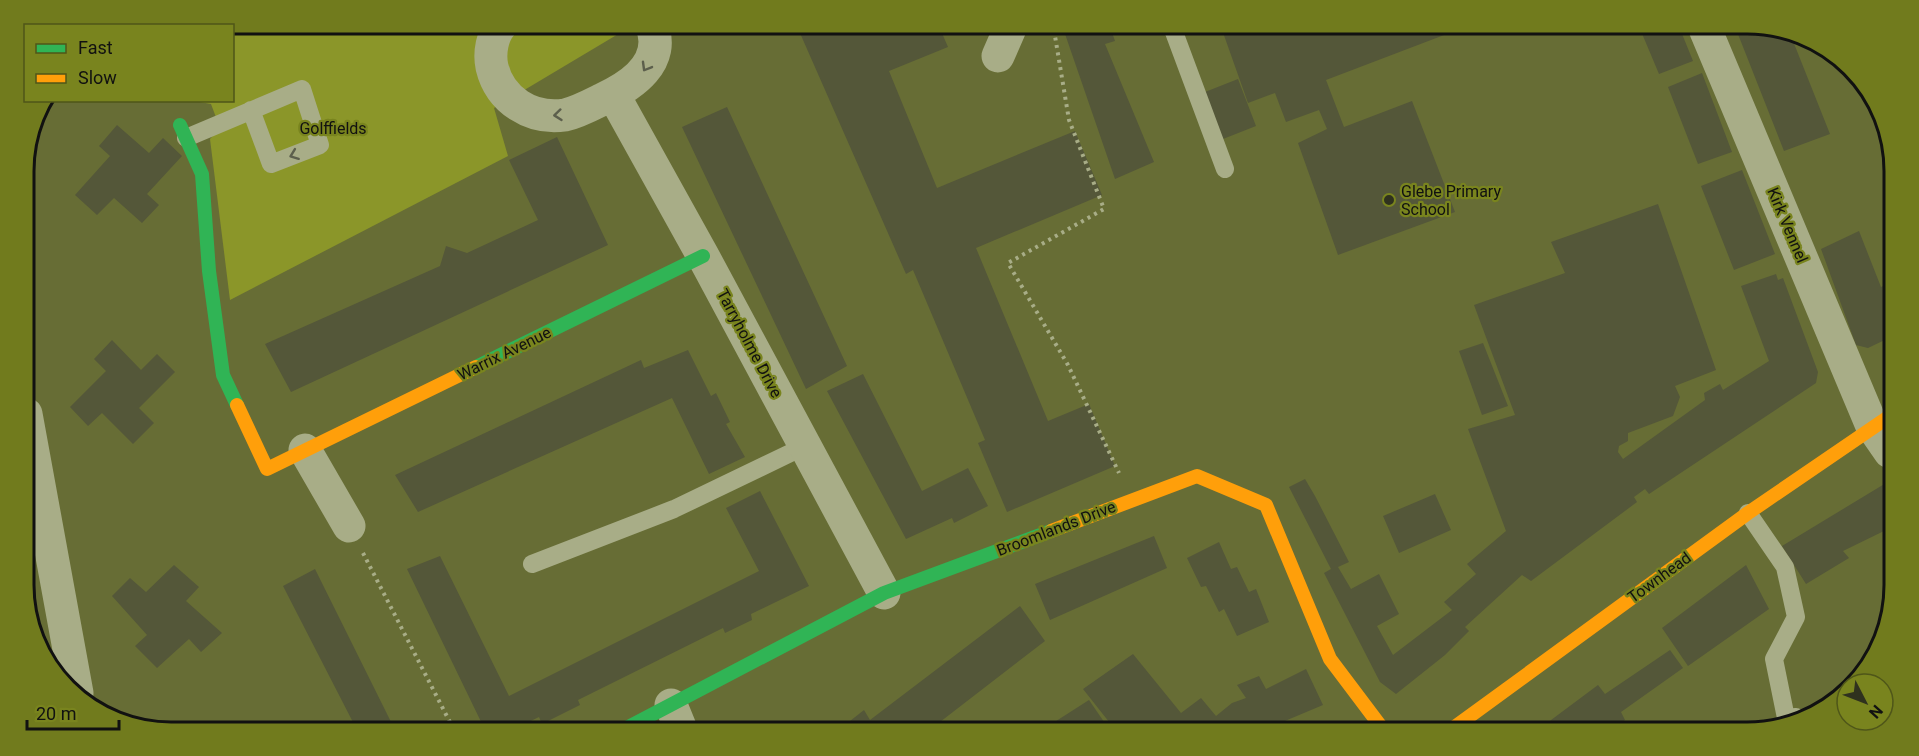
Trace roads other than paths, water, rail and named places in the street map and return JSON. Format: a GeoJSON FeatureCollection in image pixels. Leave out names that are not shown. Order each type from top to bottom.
{"type":"FeatureCollection","features":[{"type":"Feature","properties":{"kind":"street"},"geometry":{"type":"LineString","coordinates":[[496,34],[491,61],[500,87],[518,106],[533,113],[565,115],[628,87],[645,70],[654,45],[652,34]]}},
{"type":"Feature","properties":{"kind":"street"},"geometry":{"type":"LineString","coordinates":[[998,56],[1008,34]]}},
{"type":"Feature","properties":{"kind":"street","name":"Kirk Vennel"},"geometry":{"type":"LineString","coordinates":[[1707,34],[1884,432]]}},
{"type":"Feature","properties":{"kind":"street","name":"Tarryholme Drive"},"geometry":{"type":"LineString","coordinates":[[613,94],[884,593]]}},
{"type":"Feature","properties":{"kind":"street","name":"Warrix Avenue"},"geometry":{"type":"LineString","coordinates":[[183,131],[202,174],[209,272],[223,375],[267,469],[703,256]]}},
{"type":"Feature","properties":{"kind":"street","name":"Townhead"},"geometry":{"type":"LineString","coordinates":[[1463,721],[1748,513],[1884,432]]}},
{"type":"Feature","properties":{"kind":"street"},"geometry":{"type":"LineString","coordinates":[[305,450],[349,526]]}},
{"type":"Feature","properties":{"kind":"street"},"geometry":{"type":"LineString","coordinates":[[34,459],[75,681]]}},
{"type":"Feature","properties":{"kind":"street","name":"Broomlands Drive"},"geometry":{"type":"LineString","coordinates":[[661,722],[676,718],[884,593],[1130,499],[1197,476],[1266,505],[1330,659],[1377,721]]}},
{"type":"Feature","properties":{"kind":"lane"},"geometry":{"type":"LineString","coordinates":[[1175,34],[1225,169]]}},
{"type":"Feature","properties":{"kind":"lane"},"geometry":{"type":"LineString","coordinates":[[183,131],[251,110]]}},
{"type":"Feature","properties":{"kind":"lane"},"geometry":{"type":"LineString","coordinates":[[532,564],[674,509],[805,446]]}},
{"type":"Feature","properties":{"kind":"lane"},"geometry":{"type":"LineString","coordinates":[[1748,513],[1785,567],[1796,616],[1774,659],[1786,716]]}},
{"type":"Feature","properties":{"kind":"place","name":"Glebe Primary School"},"geometry":{"type":"Point","coordinates":[1389,200]}},
{"type":"Feature","properties":{"kind":"park label","name":"Golffields"},"geometry":{"type":"Point","coordinates":[333,128]}}]}
